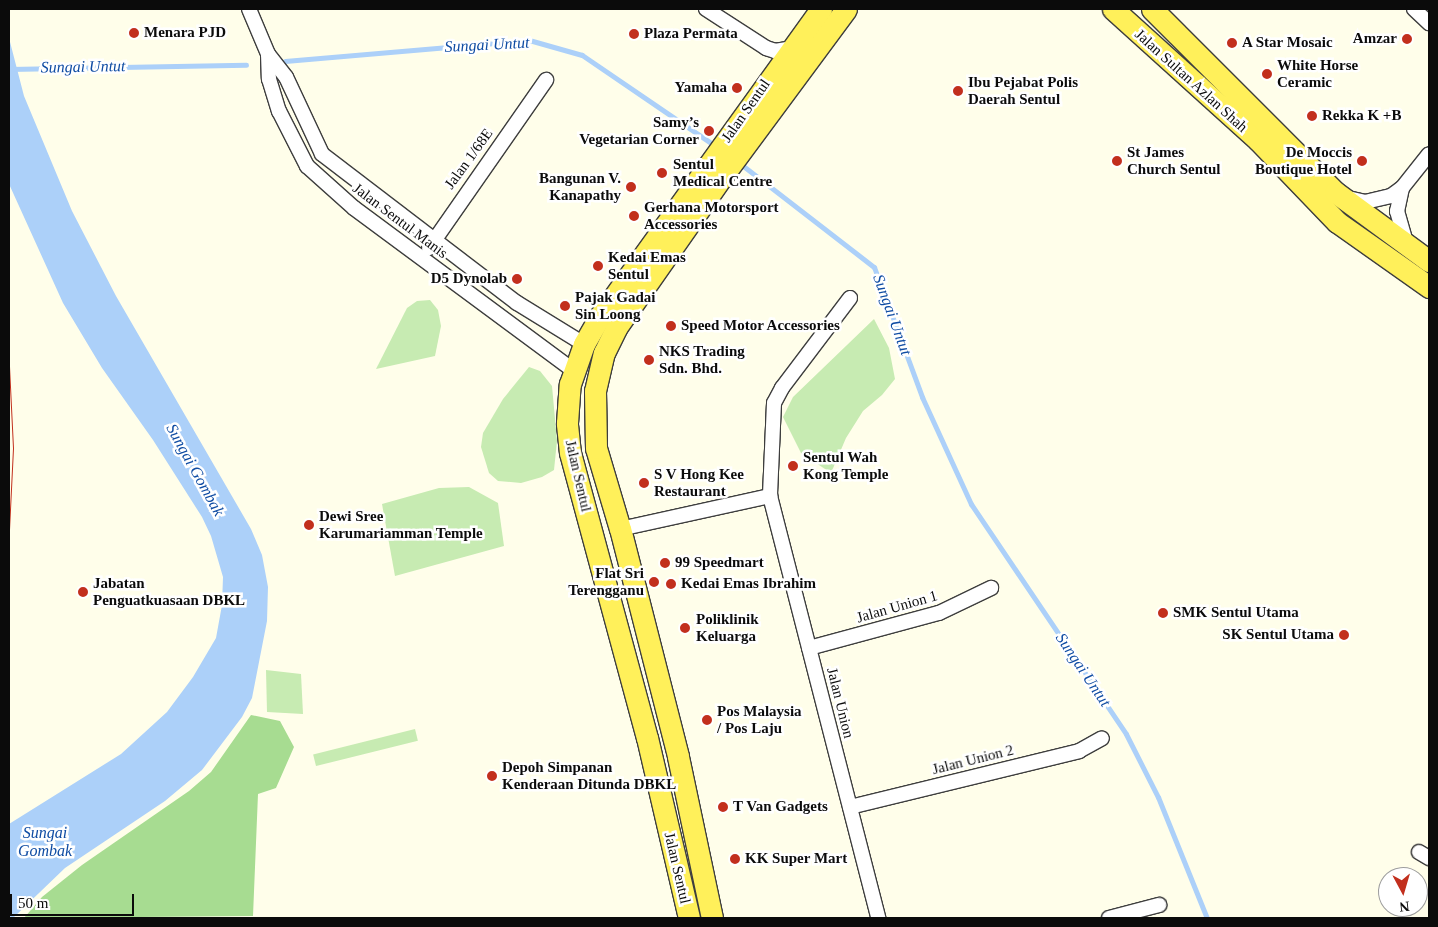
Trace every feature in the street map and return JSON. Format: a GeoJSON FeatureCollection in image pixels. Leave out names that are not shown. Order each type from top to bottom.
{"type":"FeatureCollection","features":[{"type":"Feature","properties":{"kind":"main road","name":"Jalan Sentul"},"geometry":{"type":"LineString","coordinates":[[737,140],[792,48],[821,9]]}},
{"type":"Feature","properties":{"kind":"main road","name":"Jalan Sentul"},"geometry":{"type":"LineString","coordinates":[[689,918],[647,738],[570,453],[567,423],[573,370],[584,344],[737,140],[846,9]]}},
{"type":"Feature","properties":{"kind":"main road","name":"Jalan Sultan Azlan Shah"},"geometry":{"type":"LineString","coordinates":[[1113,9],[1258,140],[1337,222],[1429,287]]}},
{"type":"Feature","properties":{"kind":"main road","name":"Jalan Sultan Azlan Shah"},"geometry":{"type":"LineString","coordinates":[[1152,9],[1335,192],[1429,261]]}},
{"type":"Feature","properties":{"kind":"main road","name":"Jalan Sentul"},"geometry":{"type":"LineString","coordinates":[[712,918],[678,756],[620,529],[596,448],[593,428],[595,391],[604,353],[616,328],[713,173]]}},
{"type":"Feature","properties":{"kind":"street","name":"Jalan Sentul Manis"},"geometry":{"type":"LineString","coordinates":[[249,9],[268,54],[286,77],[322,154],[433,241],[517,303],[584,344]]}},
{"type":"Feature","properties":{"kind":"street"},"geometry":{"type":"LineString","coordinates":[[706,9],[766,48],[775,51],[792,48]]}},
{"type":"Feature","properties":{"kind":"street"},"geometry":{"type":"LineString","coordinates":[[1414,9],[1429,23]]}},
{"type":"Feature","properties":{"kind":"street","name":"Jalan Sentul Manis"},"geometry":{"type":"LineString","coordinates":[[268,54],[269,80],[279,111],[307,166],[354,208],[573,370]]}},
{"type":"Feature","properties":{"kind":"street","name":"Jalan 1/68E"},"geometry":{"type":"LineString","coordinates":[[422,258],[546,80]]}},
{"type":"Feature","properties":{"kind":"street"},"geometry":{"type":"LineString","coordinates":[[1335,192],[1355,200],[1375,201],[1402,188],[1429,154]]}},
{"type":"Feature","properties":{"kind":"street"},"geometry":{"type":"LineString","coordinates":[[1402,188],[1397,211],[1407,246]]}},
{"type":"Feature","properties":{"kind":"street","name":"Jalan Union"},"geometry":{"type":"LineString","coordinates":[[850,298],[782,388],[774,403],[770,496],[878,918]]}},
{"type":"Feature","properties":{"kind":"street"},"geometry":{"type":"LineString","coordinates":[[620,529],[770,496]]}},
{"type":"Feature","properties":{"kind":"street","name":"Jalan Union 1"},"geometry":{"type":"LineString","coordinates":[[809,648],[939,613],[991,588]]}},
{"type":"Feature","properties":{"kind":"street","name":"Jalan Union 2"},"geometry":{"type":"LineString","coordinates":[[850,807],[1079,751],[1102,738]]}},
{"type":"Feature","properties":{"kind":"street"},"geometry":{"type":"LineString","coordinates":[[1109,918],[1159,905]]}},
{"type":"Feature","properties":{"kind":"green space"},"geometry":{"type":"Polygon","coordinates":[[[430,300],[438,310],[441,326],[435,356],[376,369],[407,308],[417,301],[430,300]]]}},
{"type":"Feature","properties":{"kind":"green space"},"geometry":{"type":"Polygon","coordinates":[[[874,319],[889,348],[895,379],[882,395],[863,411],[846,438],[831,473],[801,453],[783,417],[793,397],[874,319]]]}},
{"type":"Feature","properties":{"kind":"green space"},"geometry":{"type":"Polygon","coordinates":[[[529,367],[540,371],[552,386],[557,441],[554,470],[542,477],[521,483],[498,481],[489,473],[481,447],[483,433],[503,399],[529,367]]]}},
{"type":"Feature","properties":{"kind":"green space"},"geometry":{"type":"Polygon","coordinates":[[[469,487],[498,503],[504,546],[395,576],[382,504],[439,488],[469,487]]]}},
{"type":"Feature","properties":{"kind":"green space"},"geometry":{"type":"Polygon","coordinates":[[[266,670],[301,674],[303,714],[267,712],[266,670]]]}},
{"type":"Feature","properties":{"kind":"green space"},"geometry":{"type":"Polygon","coordinates":[[[251,715],[280,721],[294,747],[276,788],[258,794],[253,916],[24,918],[42,897],[82,865],[189,791],[211,772],[251,715]]]}},
{"type":"Feature","properties":{"kind":"green space"},"geometry":{"type":"Polygon","coordinates":[[[415,729],[418,741],[316,766],[313,754],[415,729]]]}},
{"type":"Feature","properties":{"kind":"water","name":"Sungai Gombak"},"geometry":{"type":"Polygon","coordinates":[[[9,38],[24,96],[72,211],[116,296],[251,529],[262,555],[268,587],[267,621],[252,698],[242,717],[202,770],[165,801],[65,868],[13,918],[9,918],[9,824],[121,754],[167,712],[193,677],[216,638],[222,605],[223,577],[211,536],[202,517],[153,440],[102,368],[63,303],[9,184],[9,38]]]}},
{"type":"Feature","properties":{"kind":"waterway","name":"Sungai Untut"},"geometry":{"type":"LineString","coordinates":[[285,61],[529,40],[582,55],[717,147]]}},
{"type":"Feature","properties":{"kind":"waterway","name":"Sungai Untut"},"geometry":{"type":"LineString","coordinates":[[9,69],[246,65]]}},
{"type":"Feature","properties":{"kind":"waterway","name":"Sungai Untut"},"geometry":{"type":"LineString","coordinates":[[738,162],[874,267],[922,397],[971,504],[1126,734],[1158,797],[1207,918]]}},
{"type":"Feature","properties":{"kind":"tram line"},"geometry":{"type":"LineString","coordinates":[[9,366],[13,448],[9,529]]}},
{"type":"Feature","properties":{"kind":"place","name":"Menara PJD"},"geometry":{"type":"Point","coordinates":[134,33]}},
{"type":"Feature","properties":{"kind":"place","name":"Plaza Permata"},"geometry":{"type":"Point","coordinates":[634,34]}},
{"type":"Feature","properties":{"kind":"place","name":"Amzar"},"geometry":{"type":"Point","coordinates":[1407,39]}},
{"type":"Feature","properties":{"kind":"place","name":"A Star Mosaic"},"geometry":{"type":"Point","coordinates":[1232,43]}},
{"type":"Feature","properties":{"kind":"place","name":"White Horse Ceramic"},"geometry":{"type":"Point","coordinates":[1267,74]}},
{"type":"Feature","properties":{"kind":"place","name":"Yamaha"},"geometry":{"type":"Point","coordinates":[737,88]}},
{"type":"Feature","properties":{"kind":"place","name":"Ibu Pejabat Polis Daerah Sentul"},"geometry":{"type":"Point","coordinates":[958,91]}},
{"type":"Feature","properties":{"kind":"place","name":"Rekka K +B"},"geometry":{"type":"Point","coordinates":[1312,116]}},
{"type":"Feature","properties":{"kind":"place","name":"Samy’s Vegetarian Corner"},"geometry":{"type":"Point","coordinates":[709,131]}},
{"type":"Feature","properties":{"kind":"place","name":"St James Church Sentul"},"geometry":{"type":"Point","coordinates":[1117,161]}},
{"type":"Feature","properties":{"kind":"place","name":"De Moccis Boutique Hotel"},"geometry":{"type":"Point","coordinates":[1362,161]}},
{"type":"Feature","properties":{"kind":"place","name":"Sentul Medical Centre"},"geometry":{"type":"Point","coordinates":[662,173]}},
{"type":"Feature","properties":{"kind":"place","name":"Bangunan V. Kanapathy"},"geometry":{"type":"Point","coordinates":[631,187]}},
{"type":"Feature","properties":{"kind":"place","name":"Gerhana Motorsport Accessories"},"geometry":{"type":"Point","coordinates":[634,216]}},
{"type":"Feature","properties":{"kind":"place","name":"Kedai Emas Sentul"},"geometry":{"type":"Point","coordinates":[598,266]}},
{"type":"Feature","properties":{"kind":"place","name":"D5 Dynolab"},"geometry":{"type":"Point","coordinates":[517,279]}},
{"type":"Feature","properties":{"kind":"place","name":"Pajak Gadai Sin Loong"},"geometry":{"type":"Point","coordinates":[565,306]}},
{"type":"Feature","properties":{"kind":"place","name":"Speed Motor Accessories"},"geometry":{"type":"Point","coordinates":[671,326]}},
{"type":"Feature","properties":{"kind":"place","name":"NKS Trading Sdn. Bhd."},"geometry":{"type":"Point","coordinates":[649,360]}},
{"type":"Feature","properties":{"kind":"place","name":"Sentul Wah Kong Temple"},"geometry":{"type":"Point","coordinates":[793,466]}},
{"type":"Feature","properties":{"kind":"place","name":"S V Hong Kee Restaurant"},"geometry":{"type":"Point","coordinates":[644,483]}},
{"type":"Feature","properties":{"kind":"place","name":"Dewi Sree Karumariamman Temple"},"geometry":{"type":"Point","coordinates":[309,525]}},
{"type":"Feature","properties":{"kind":"place","name":"99 Speedmart"},"geometry":{"type":"Point","coordinates":[665,563]}},
{"type":"Feature","properties":{"kind":"place","name":"Flat Sri Terengganu"},"geometry":{"type":"Point","coordinates":[654,582]}},
{"type":"Feature","properties":{"kind":"place","name":"Kedai Emas Ibrahim"},"geometry":{"type":"Point","coordinates":[671,584]}},
{"type":"Feature","properties":{"kind":"place","name":"Jabatan Penguatkuasaan DBKL"},"geometry":{"type":"Point","coordinates":[83,592]}},
{"type":"Feature","properties":{"kind":"place","name":"SMK Sentul Utama"},"geometry":{"type":"Point","coordinates":[1163,613]}},
{"type":"Feature","properties":{"kind":"place","name":"Poliklinik Keluarga"},"geometry":{"type":"Point","coordinates":[685,628]}},
{"type":"Feature","properties":{"kind":"place","name":"SK Sentul Utama"},"geometry":{"type":"Point","coordinates":[1344,635]}},
{"type":"Feature","properties":{"kind":"place","name":"Pos Malaysia / Pos Laju"},"geometry":{"type":"Point","coordinates":[707,720]}},
{"type":"Feature","properties":{"kind":"place","name":"Depoh Simpanan Kenderaan Ditunda DBKL"},"geometry":{"type":"Point","coordinates":[492,776]}},
{"type":"Feature","properties":{"kind":"place","name":"T Van Gadgets"},"geometry":{"type":"Point","coordinates":[723,807]}},
{"type":"Feature","properties":{"kind":"place","name":"KK Super Mart"},"geometry":{"type":"Point","coordinates":[735,859]}}]}
